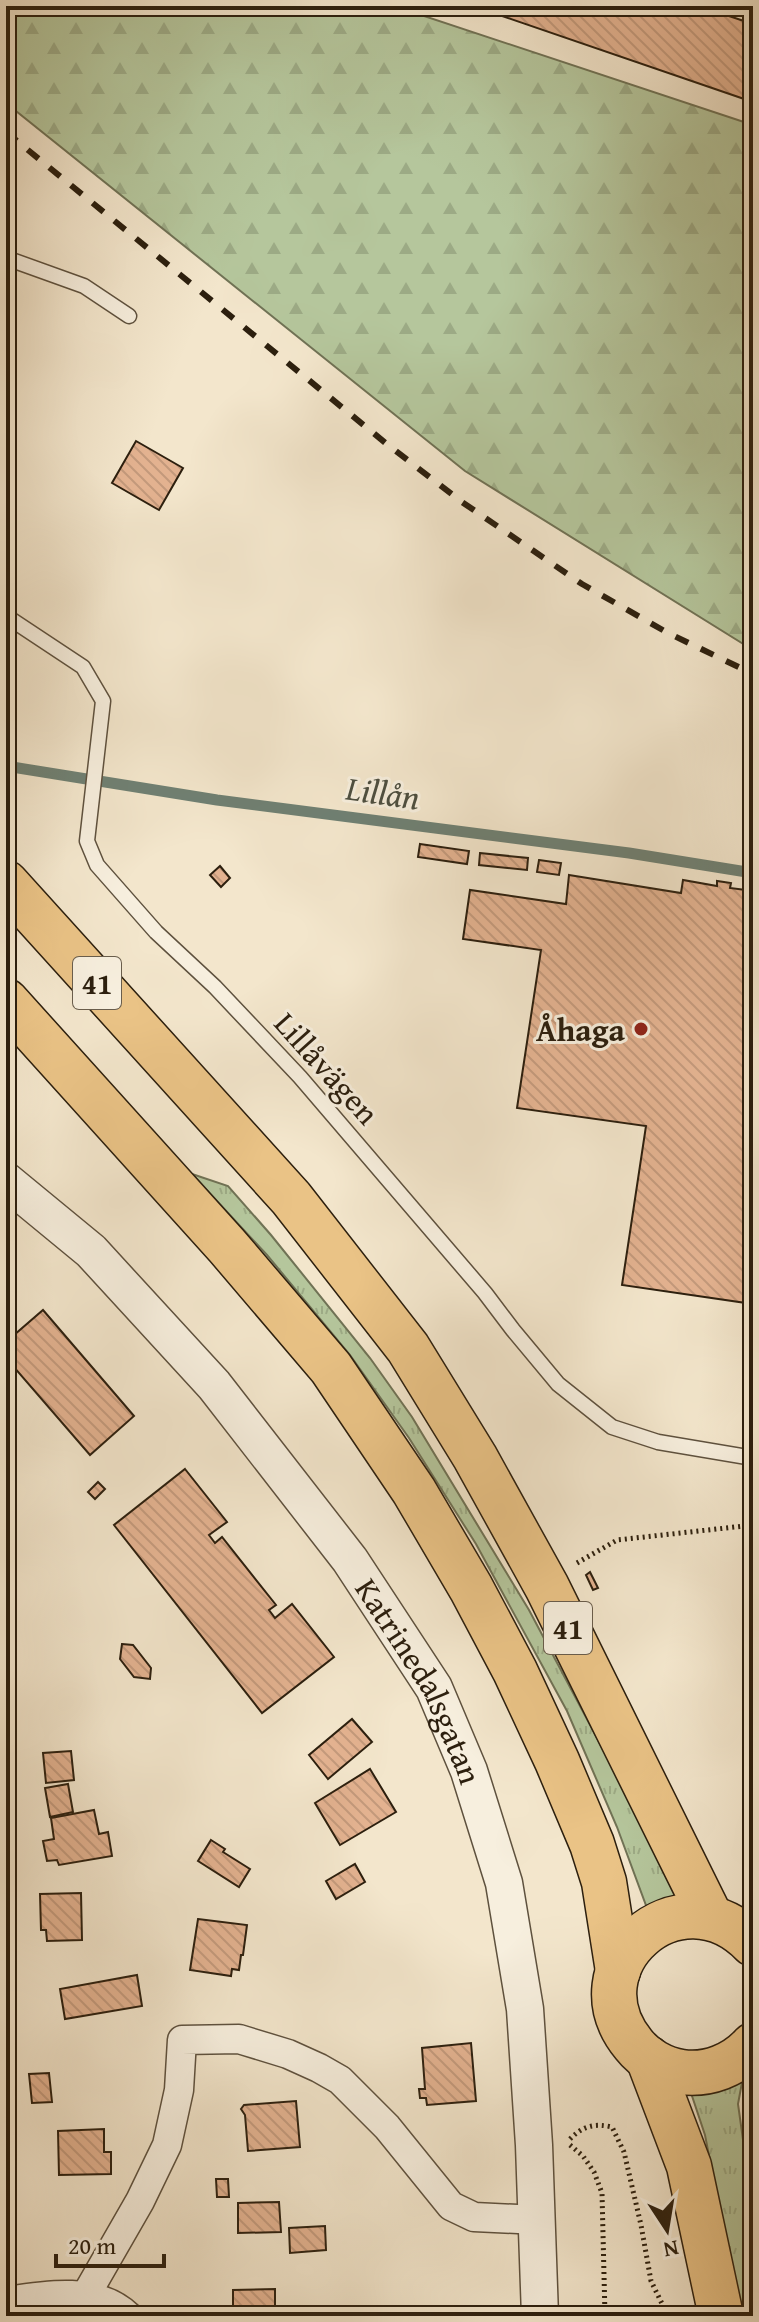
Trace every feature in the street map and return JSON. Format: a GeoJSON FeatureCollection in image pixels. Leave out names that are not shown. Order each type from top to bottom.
{"type":"FeatureCollection","features":[{"type":"Feature","properties":{"kind":"main road","name":"41"},"geometry":{"type":"LineString","coordinates":[[6,883],[291,1198],[408,1348],[475,1457],[737,1926]]}},
{"type":"Feature","properties":{"kind":"main road","name":"41"},"geometry":{"type":"LineString","coordinates":[[6,1001],[227,1246],[331,1368],[414,1491],[471,1588],[515,1671],[592,1844],[604,1882],[618,1971],[615,1995],[619,2019],[630,2041],[648,2058],[689,2166],[721,2316]]}},
{"type":"Feature","properties":{"kind":"main road","name":"41"},"geometry":{"type":"LineString","coordinates":[[618,1971],[628,1950],[644,1933],[676,1918],[737,1926]]}},
{"type":"Feature","properties":{"kind":"main road"},"geometry":{"type":"LineString","coordinates":[[648,2058],[658,2065],[681,2072],[705,2072],[728,2064],[753,2045]]}},
{"type":"Feature","properties":{"kind":"street","name":"Katrinedalsgatan"},"geometry":{"type":"LineString","coordinates":[[6,1181],[91,1251],[214,1385],[350,1560],[434,1688],[469,1771],[504,1883],[525,2009],[538,2220],[540,2316]]}},
{"type":"Feature","properties":{"kind":"street"},"geometry":{"type":"LineString","coordinates":[[86,2295],[140,2201],[167,2145],[179,2090],[182,2040],[239,2039],[288,2054],[319,2068],[340,2080],[387,2127],[451,2206],[474,2217],[538,2220]]}},
{"type":"Feature","properties":{"kind":"street"},"geometry":{"type":"LineString","coordinates":[[6,2301],[36,2296],[86,2295],[122,2310],[128,2316]]}},
{"type":"Feature","properties":{"kind":"lane"},"geometry":{"type":"LineString","coordinates":[[6,258],[84,286],[129,316]]}},
{"type":"Feature","properties":{"kind":"lane","name":"Lillåvägen"},"geometry":{"type":"LineString","coordinates":[[6,616],[83,667],[103,701],[87,841],[97,865],[123,897],[215,987],[300,1077],[485,1293],[558,1384],[612,1427],[658,1442],[753,1458]]}},
{"type":"Feature","properties":{"kind":"path"},"geometry":{"type":"LineString","coordinates":[[580,1571],[577,1562],[617,1540],[753,1525]]}},
{"type":"Feature","properties":{"kind":"path"},"geometry":{"type":"LineString","coordinates":[[605,2316],[602,2193],[594,2172],[583,2156],[566,2142],[595,2123],[612,2127],[624,2152],[651,2281],[668,2316]]}},
{"type":"Feature","properties":{"kind":"green space"},"geometry":{"type":"Polygon","coordinates":[[[6,6],[394,6],[753,125],[753,650],[465,471],[6,103],[6,6]]]}},
{"type":"Feature","properties":{"kind":"green space"},"geometry":{"type":"Polygon","coordinates":[[[192,1174],[228,1186],[370,1358],[412,1417],[529,1610],[682,1898],[647,1908],[617,1827],[567,1711],[476,1544],[409,1438],[350,1355],[267,1255],[192,1174]]]}},
{"type":"Feature","properties":{"kind":"green space"},"geometry":{"type":"Polygon","coordinates":[[[743,2077],[738,2104],[753,2211],[753,2316],[740,2316],[705,2135],[691,2093],[743,2077]]]}},
{"type":"Feature","properties":{"kind":"building"},"geometry":{"type":"Polygon","coordinates":[[[473,6],[699,6],[753,24],[753,102],[473,6]]]}},
{"type":"Feature","properties":{"kind":"building"},"geometry":{"type":"Polygon","coordinates":[[[136,441],[183,468],[159,510],[112,483],[136,441]]]}},
{"type":"Feature","properties":{"kind":"building"},"geometry":{"type":"Polygon","coordinates":[[[420,844],[469,851],[467,864],[418,857],[420,844]]]}},
{"type":"Feature","properties":{"kind":"building"},"geometry":{"type":"Polygon","coordinates":[[[480,853],[528,858],[527,870],[479,865],[480,853]]]}},
{"type":"Feature","properties":{"kind":"building"},"geometry":{"type":"Polygon","coordinates":[[[539,860],[561,863],[559,875],[537,872],[539,860]]]}},
{"type":"Feature","properties":{"kind":"building"},"geometry":{"type":"Polygon","coordinates":[[[220,866],[230,878],[221,887],[210,875],[220,866]]]}},
{"type":"Feature","properties":{"kind":"building","name":"Åhaga"},"geometry":{"type":"Polygon","coordinates":[[[569,875],[681,893],[683,880],[717,886],[717,881],[731,883],[730,888],[753,891],[753,1304],[622,1285],[646,1126],[517,1108],[541,950],[463,939],[470,890],[566,904],[569,875]]]}},
{"type":"Feature","properties":{"kind":"building"},"geometry":{"type":"Polygon","coordinates":[[[43,1310],[134,1416],[90,1455],[6,1358],[6,1342],[43,1310]]]}},
{"type":"Feature","properties":{"kind":"building"},"geometry":{"type":"Polygon","coordinates":[[[185,1469],[227,1522],[209,1535],[215,1543],[222,1537],[276,1605],[269,1610],[275,1618],[292,1604],[334,1657],[262,1713],[114,1525],[185,1469]]]}},
{"type":"Feature","properties":{"kind":"building"},"geometry":{"type":"Polygon","coordinates":[[[98,1482],[105,1489],[95,1499],[88,1492],[98,1482]]]}},
{"type":"Feature","properties":{"kind":"building"},"geometry":{"type":"Polygon","coordinates":[[[590,1572],[598,1588],[593,1590],[586,1575],[590,1572]]]}},
{"type":"Feature","properties":{"kind":"building"},"geometry":{"type":"Polygon","coordinates":[[[122,1644],[133,1645],[151,1668],[150,1679],[134,1677],[120,1659],[122,1644]]]}},
{"type":"Feature","properties":{"kind":"building"},"geometry":{"type":"Polygon","coordinates":[[[352,1719],[372,1742],[328,1779],[309,1755],[352,1719]]]}},
{"type":"Feature","properties":{"kind":"building"},"geometry":{"type":"Polygon","coordinates":[[[71,1751],[74,1780],[46,1783],[43,1753],[71,1751]]]}},
{"type":"Feature","properties":{"kind":"building"},"geometry":{"type":"Polygon","coordinates":[[[370,1769],[396,1812],[340,1845],[315,1803],[370,1769]]]}},
{"type":"Feature","properties":{"kind":"building"},"geometry":{"type":"Polygon","coordinates":[[[68,1784],[73,1812],[50,1817],[45,1788],[68,1784]]]}},
{"type":"Feature","properties":{"kind":"building"},"geometry":{"type":"Polygon","coordinates":[[[94,1810],[99,1834],[108,1832],[112,1856],[59,1865],[57,1860],[47,1861],[43,1841],[54,1839],[51,1818],[94,1810]]]}},
{"type":"Feature","properties":{"kind":"building"},"geometry":{"type":"Polygon","coordinates":[[[211,1840],[225,1849],[223,1852],[250,1869],[239,1887],[198,1861],[211,1840]]]}},
{"type":"Feature","properties":{"kind":"building"},"geometry":{"type":"Polygon","coordinates":[[[355,1864],[365,1882],[336,1899],[326,1881],[355,1864]]]}},
{"type":"Feature","properties":{"kind":"building"},"geometry":{"type":"Polygon","coordinates":[[[81,1893],[82,1940],[47,1941],[46,1930],[41,1930],[40,1894],[81,1893]]]}},
{"type":"Feature","properties":{"kind":"building"},"geometry":{"type":"Polygon","coordinates":[[[198,1919],[247,1925],[239,1970],[232,1969],[231,1976],[190,1970],[198,1919]]]}},
{"type":"Feature","properties":{"kind":"building"},"geometry":{"type":"Polygon","coordinates":[[[137,1975],[142,2006],[65,2019],[60,1989],[137,1975]]]}},
{"type":"Feature","properties":{"kind":"building"},"geometry":{"type":"Polygon","coordinates":[[[471,2043],[476,2101],[427,2105],[426,2098],[420,2098],[419,2089],[425,2089],[422,2048],[471,2043]]]}},
{"type":"Feature","properties":{"kind":"building"},"geometry":{"type":"Polygon","coordinates":[[[49,2073],[52,2102],[32,2103],[29,2074],[49,2073]]]}},
{"type":"Feature","properties":{"kind":"building"},"geometry":{"type":"Polygon","coordinates":[[[296,2101],[300,2147],[248,2151],[245,2115],[241,2109],[244,2105],[296,2101]]]}},
{"type":"Feature","properties":{"kind":"building"},"geometry":{"type":"Polygon","coordinates":[[[104,2129],[104,2152],[111,2152],[111,2174],[59,2175],[58,2131],[104,2129]]]}},
{"type":"Feature","properties":{"kind":"building"},"geometry":{"type":"Polygon","coordinates":[[[216,2179],[228,2179],[229,2197],[217,2197],[216,2179]]]}},
{"type":"Feature","properties":{"kind":"building"},"geometry":{"type":"Polygon","coordinates":[[[279,2202],[281,2232],[238,2233],[238,2203],[279,2202]]]}},
{"type":"Feature","properties":{"kind":"building"},"geometry":{"type":"Polygon","coordinates":[[[325,2226],[326,2250],[290,2253],[289,2228],[325,2226]]]}},
{"type":"Feature","properties":{"kind":"building"},"geometry":{"type":"Polygon","coordinates":[[[275,2289],[275,2316],[233,2316],[233,2290],[275,2289]]]}},
{"type":"Feature","properties":{"kind":"building"},"geometry":{"type":"Polygon","coordinates":[[[435,2307],[465,2307],[465,2316],[435,2316],[435,2307]]]}},
{"type":"Feature","properties":{"kind":"waterway","name":"Lillån"},"geometry":{"type":"LineString","coordinates":[[6,766],[217,800],[629,853],[753,873]]}},
{"type":"Feature","properties":{"kind":"railway"},"geometry":{"type":"LineString","coordinates":[[6,132],[462,502],[582,584],[668,633],[753,674]]}},
{"type":"Feature","properties":{"kind":"place","name":"Åhaga"},"geometry":{"type":"Point","coordinates":[641,1029]}}]}
